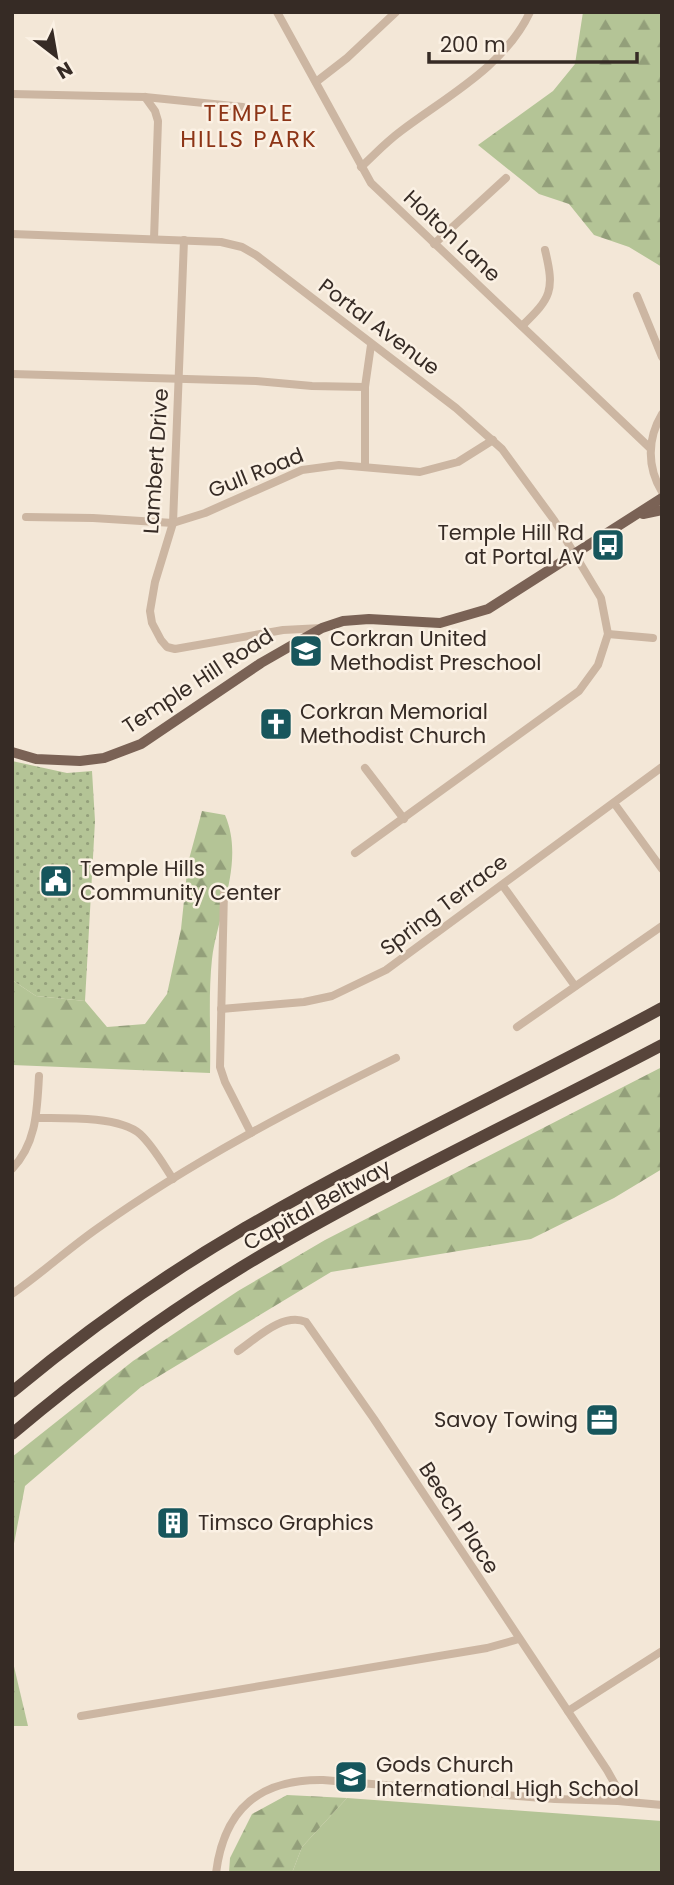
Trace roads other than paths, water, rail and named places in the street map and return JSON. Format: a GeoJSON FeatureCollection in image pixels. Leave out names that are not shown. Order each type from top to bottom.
{"type":"FeatureCollection","features":[{"type":"Feature","properties":{"kind":"highway","name":"Capital Beltway"},"geometry":{"type":"LineString","coordinates":[[12,1392],[118,1311],[244,1229],[341,1175],[662,1008]]}},
{"type":"Feature","properties":{"kind":"highway","name":"Capital Beltway"},"geometry":{"type":"LineString","coordinates":[[12,1434],[126,1345],[260,1256],[662,1045]]}},
{"type":"Feature","properties":{"kind":"main road","name":"Temple Hill Road"},"geometry":{"type":"LineString","coordinates":[[12,752],[36,759],[80,761],[103,758],[151,738],[261,663],[322,628],[343,621],[369,619],[440,623],[488,609],[662,498]]}},
{"type":"Feature","properties":{"kind":"main road"},"geometry":{"type":"LineString","coordinates":[[627,521],[662,510]]}},
{"type":"Feature","properties":{"kind":"street","name":"Holton Lane"},"geometry":{"type":"LineString","coordinates":[[277,12],[372,183],[650,448]]}},
{"type":"Feature","properties":{"kind":"street"},"geometry":{"type":"LineString","coordinates":[[316,82],[347,58],[396,12]]}},
{"type":"Feature","properties":{"kind":"street"},"geometry":{"type":"LineString","coordinates":[[361,167],[397,134],[450,97],[502,54],[514,41],[530,12]]}},
{"type":"Feature","properties":{"kind":"street"},"geometry":{"type":"LineString","coordinates":[[12,94],[145,97],[243,107]]}},
{"type":"Feature","properties":{"kind":"street"},"geometry":{"type":"LineString","coordinates":[[145,97],[153,106],[158,121],[154,239]]}},
{"type":"Feature","properties":{"kind":"street"},"geometry":{"type":"LineString","coordinates":[[434,244],[506,178]]}},
{"type":"Feature","properties":{"kind":"street","name":"Portal Avenue"},"geometry":{"type":"LineString","coordinates":[[12,233],[221,242],[249,251],[416,377],[493,440],[517,468],[575,553],[601,598],[608,634]]}},
{"type":"Feature","properties":{"kind":"street","name":"Lambert Drive"},"geometry":{"type":"LineString","coordinates":[[184,240],[173,523],[151,603],[152,623],[167,647],[175,649],[284,630],[322,628]]}},
{"type":"Feature","properties":{"kind":"street"},"geometry":{"type":"LineString","coordinates":[[522,326],[546,301],[550,291],[545,250]]}},
{"type":"Feature","properties":{"kind":"street"},"geometry":{"type":"LineString","coordinates":[[637,296],[662,357]]}},
{"type":"Feature","properties":{"kind":"street"},"geometry":{"type":"LineString","coordinates":[[365,466],[365,387],[372,345]]}},
{"type":"Feature","properties":{"kind":"street"},"geometry":{"type":"LineString","coordinates":[[12,374],[365,387]]}},
{"type":"Feature","properties":{"kind":"street"},"geometry":{"type":"LineString","coordinates":[[662,414],[654,429],[650,448],[654,475],[662,492]]}},
{"type":"Feature","properties":{"kind":"street","name":"Gull Road"},"geometry":{"type":"LineString","coordinates":[[26,517],[173,523],[205,513],[302,470],[339,465],[404,472],[428,470],[458,462],[480,451],[493,440]]}},
{"type":"Feature","properties":{"kind":"street"},"geometry":{"type":"LineString","coordinates":[[355,853],[579,691],[598,665],[608,634],[653,638]]}},
{"type":"Feature","properties":{"kind":"street","name":"Spring Terrace"},"geometry":{"type":"LineString","coordinates":[[222,1009],[304,1002],[332,996],[386,970],[662,767]]}},
{"type":"Feature","properties":{"kind":"street"},"geometry":{"type":"LineString","coordinates":[[365,768],[404,819]]}},
{"type":"Feature","properties":{"kind":"street"},"geometry":{"type":"LineString","coordinates":[[614,803],[662,869]]}},
{"type":"Feature","properties":{"kind":"street"},"geometry":{"type":"LineString","coordinates":[[503,886],[575,986]]}},
{"type":"Feature","properties":{"kind":"street"},"geometry":{"type":"LineString","coordinates":[[224,891],[220,1067],[251,1133]]}},
{"type":"Feature","properties":{"kind":"street"},"geometry":{"type":"LineString","coordinates":[[517,1027],[662,926]]}},
{"type":"Feature","properties":{"kind":"street"},"geometry":{"type":"LineString","coordinates":[[12,1294],[99,1227],[173,1179],[251,1133],[396,1058]]}},
{"type":"Feature","properties":{"kind":"street"},"geometry":{"type":"LineString","coordinates":[[12,1169],[25,1151],[37,1118],[39,1076]]}},
{"type":"Feature","properties":{"kind":"street"},"geometry":{"type":"LineString","coordinates":[[37,1118],[112,1121],[133,1129],[148,1143],[173,1179]]}},
{"type":"Feature","properties":{"kind":"street","name":"Beech Place"},"geometry":{"type":"LineString","coordinates":[[239,1351],[281,1322],[299,1319],[306,1322],[374,1419],[613,1780],[618,1801]]}},
{"type":"Feature","properties":{"kind":"street"},"geometry":{"type":"LineString","coordinates":[[81,1717],[487,1648],[519,1639]]}},
{"type":"Feature","properties":{"kind":"street"},"geometry":{"type":"LineString","coordinates":[[568,1712],[662,1651]]}},
{"type":"Feature","properties":{"kind":"street"},"geometry":{"type":"LineString","coordinates":[[216,1873],[224,1836],[240,1810],[266,1791],[291,1781],[323,1780],[662,1805]]}},
{"type":"Feature","properties":{"kind":"place","name":"Temple Hill Rd at Portal Av"},"geometry":{"type":"Point","coordinates":[608,545]}},
{"type":"Feature","properties":{"kind":"place","name":"Corkran United Methodist Preschool"},"geometry":{"type":"Point","coordinates":[306,651]}},
{"type":"Feature","properties":{"kind":"place","name":"Corkran Memorial Methodist Church"},"geometry":{"type":"Point","coordinates":[276,724]}},
{"type":"Feature","properties":{"kind":"place","name":"Temple Hills Community Center"},"geometry":{"type":"Point","coordinates":[56,881]}},
{"type":"Feature","properties":{"kind":"place","name":"Savoy Towing"},"geometry":{"type":"Point","coordinates":[602,1420]}},
{"type":"Feature","properties":{"kind":"place","name":"Timsco Graphics"},"geometry":{"type":"Point","coordinates":[173,1523]}},
{"type":"Feature","properties":{"kind":"place","name":"Gods Church International High School"},"geometry":{"type":"Point","coordinates":[351,1777]}},
{"type":"Feature","properties":{"kind":"district","name":"TEMPLE HILLS PARK"},"geometry":{"type":"Point","coordinates":[249,126]}}]}
